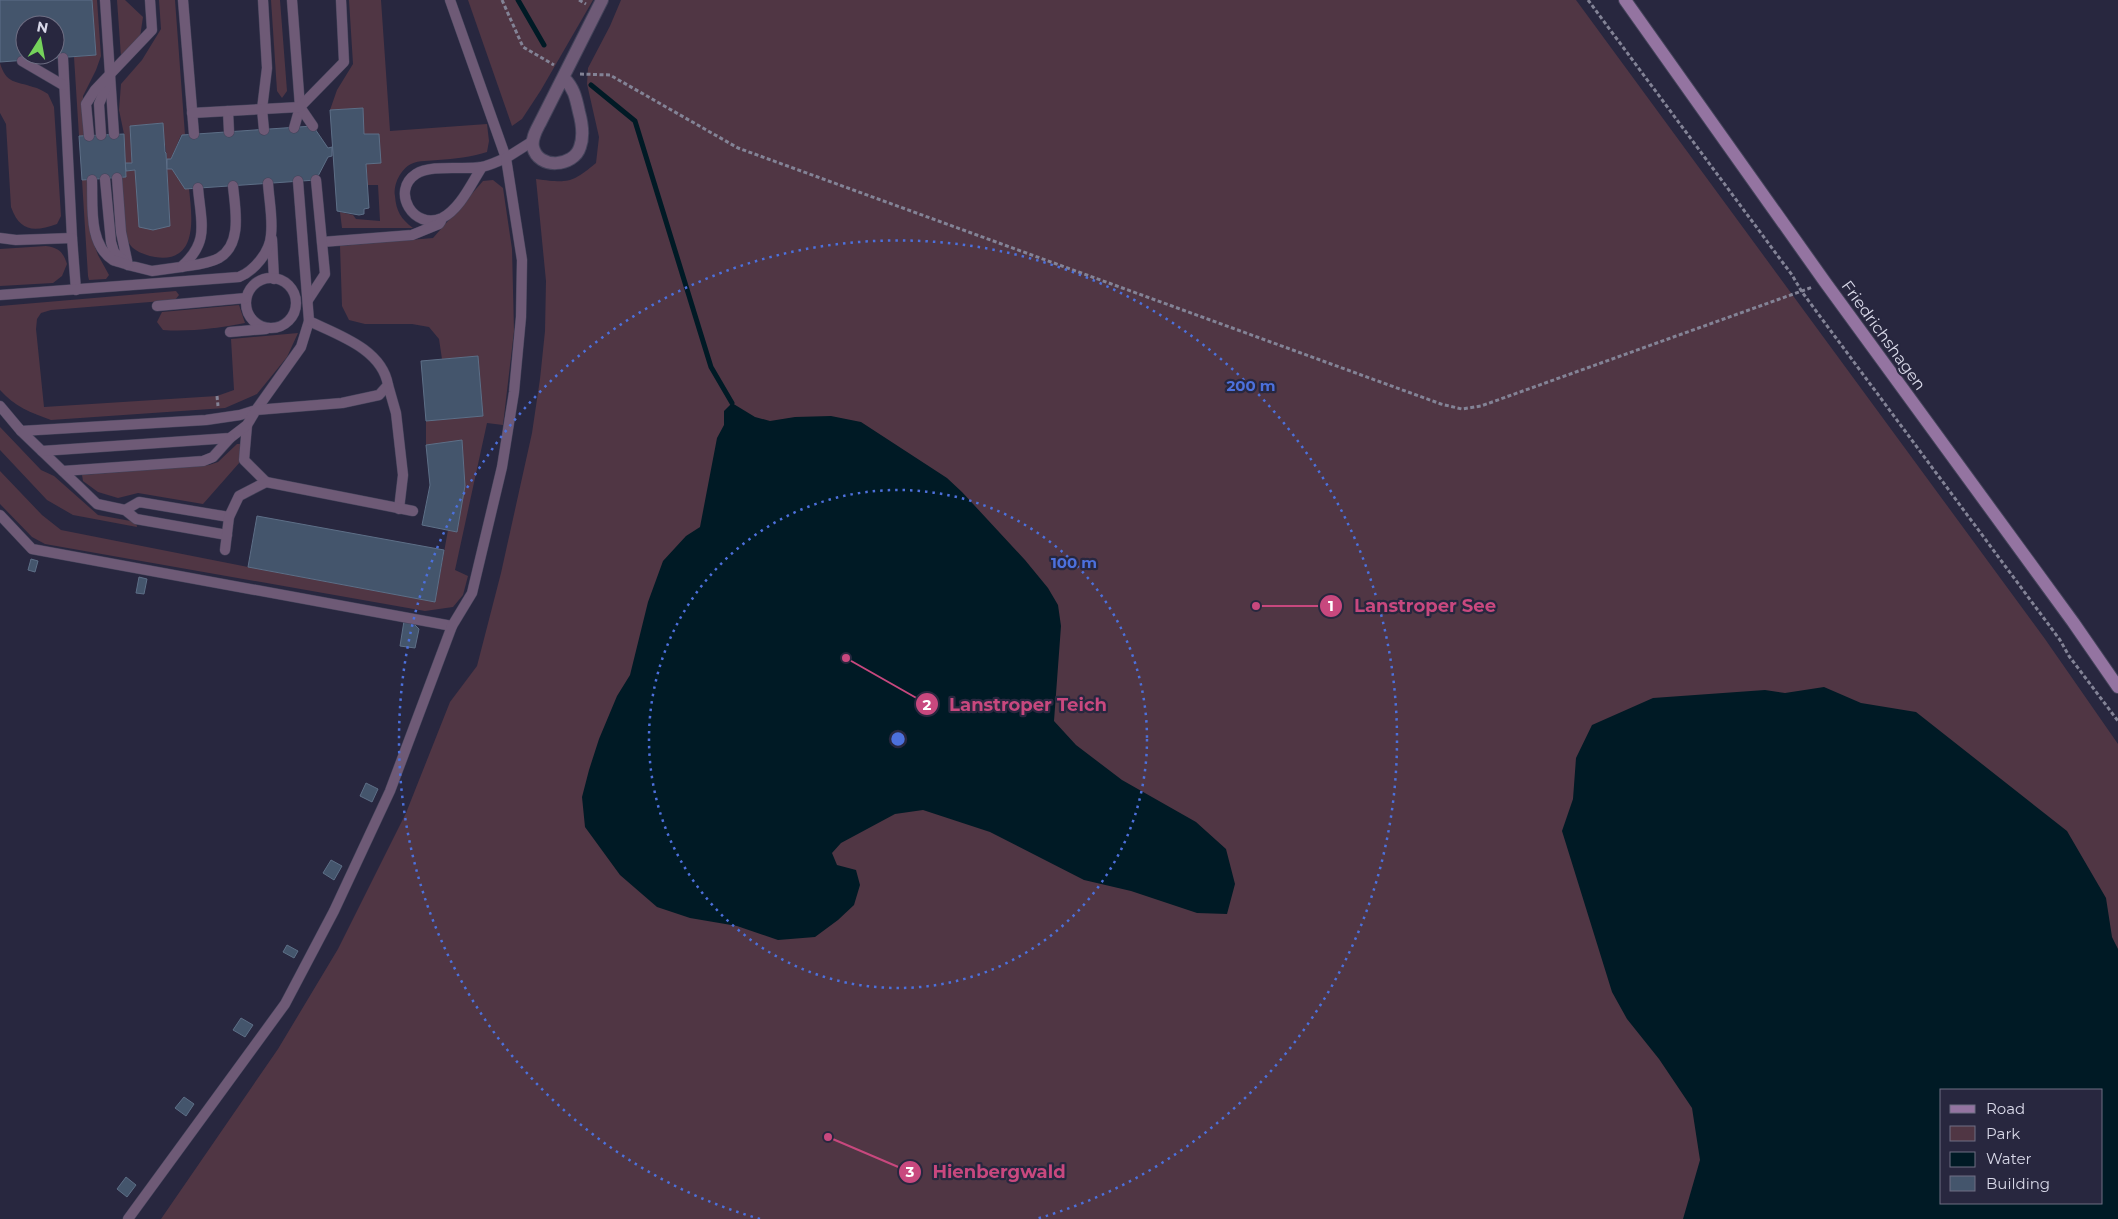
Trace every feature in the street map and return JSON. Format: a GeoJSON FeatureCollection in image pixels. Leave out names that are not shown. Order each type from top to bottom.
{"type":"FeatureCollection","features":[{"type":"Feature","properties":{"kind":"main road","name":"Friedrichshagen"},"geometry":{"type":"LineString","coordinates":[[1625,0],[1825,282],[2118,687]]}},
{"type":"Feature","properties":{"kind":"street"},"geometry":{"type":"LineString","coordinates":[[565,75],[574,90],[580,115],[582,128],[580,148],[576,155],[566,162],[550,163],[541,158],[535,151],[533,141],[541,121],[602,0]]}},
{"type":"Feature","properties":{"kind":"lane"},"geometry":{"type":"LineString","coordinates":[[105,0],[114,134]]}},
{"type":"Feature","properties":{"kind":"lane"},"geometry":{"type":"LineString","coordinates":[[89,136],[86,104],[95,90],[152,30],[150,0]]}},
{"type":"Feature","properties":{"kind":"lane"},"geometry":{"type":"LineString","coordinates":[[184,0],[194,134]]}},
{"type":"Feature","properties":{"kind":"lane"},"geometry":{"type":"LineString","coordinates":[[263,0],[268,68],[262,109],[264,130]]}},
{"type":"Feature","properties":{"kind":"lane"},"geometry":{"type":"LineString","coordinates":[[292,0],[300,107],[294,128]]}},
{"type":"Feature","properties":{"kind":"lane"},"geometry":{"type":"LineString","coordinates":[[192,114],[300,107],[344,62],[341,0]]}},
{"type":"Feature","properties":{"kind":"lane"},"geometry":{"type":"LineString","coordinates":[[128,1219],[285,1004],[334,912],[390,791],[452,626],[472,593],[502,467],[514,392],[521,317],[522,260],[506,158],[450,0]]}},
{"type":"Feature","properties":{"kind":"lane"},"geometry":{"type":"LineString","coordinates":[[29,65],[63,85]]}},
{"type":"Feature","properties":{"kind":"lane"},"geometry":{"type":"LineString","coordinates":[[63,65],[76,290]]}},
{"type":"Feature","properties":{"kind":"lane"},"geometry":{"type":"LineString","coordinates":[[101,135],[99,104],[111,74]]}},
{"type":"Feature","properties":{"kind":"lane"},"geometry":{"type":"LineString","coordinates":[[300,107],[313,126]]}},
{"type":"Feature","properties":{"kind":"lane"},"geometry":{"type":"LineString","coordinates":[[228,111],[229,132]]}},
{"type":"Feature","properties":{"kind":"lane"},"geometry":{"type":"LineString","coordinates":[[482,167],[455,207],[441,218],[424,220],[410,211],[404,195],[410,180],[423,170],[482,167],[506,158],[533,141]]}},
{"type":"Feature","properties":{"kind":"lane"},"geometry":{"type":"LineString","coordinates":[[118,178],[121,232],[128,265]]}},
{"type":"Feature","properties":{"kind":"lane"},"geometry":{"type":"LineString","coordinates":[[105,179],[111,242],[114,252],[128,265]]}},
{"type":"Feature","properties":{"kind":"lane"},"geometry":{"type":"LineString","coordinates":[[92,180],[97,240],[114,260],[152,271],[208,262],[220,258],[227,250],[236,229],[233,186]]}},
{"type":"Feature","properties":{"kind":"lane"},"geometry":{"type":"LineString","coordinates":[[308,300],[324,274],[316,180]]}},
{"type":"Feature","properties":{"kind":"lane"},"geometry":{"type":"LineString","coordinates":[[62,471],[203,461],[213,457],[230,438],[247,425],[301,347],[309,321],[298,181]]}},
{"type":"Feature","properties":{"kind":"lane"},"geometry":{"type":"LineString","coordinates":[[268,183],[274,279]]}},
{"type":"Feature","properties":{"kind":"lane"},"geometry":{"type":"LineString","coordinates":[[181,267],[198,249],[202,235],[198,188]]}},
{"type":"Feature","properties":{"kind":"lane"},"geometry":{"type":"LineString","coordinates":[[322,242],[412,235],[440,224],[441,218]]}},
{"type":"Feature","properties":{"kind":"lane"},"geometry":{"type":"LineString","coordinates":[[0,295],[239,276],[248,274],[255,266],[266,251],[271,236]]}},
{"type":"Feature","properties":{"kind":"lane"},"geometry":{"type":"LineString","coordinates":[[0,238],[16,240],[72,238]]}},
{"type":"Feature","properties":{"kind":"lane"},"geometry":{"type":"LineString","coordinates":[[230,332],[275,328],[288,320],[293,314],[296,301],[288,285],[274,279],[260,281],[250,290],[246,298],[248,314],[253,320],[267,328],[275,328]]}},
{"type":"Feature","properties":{"kind":"lane"},"geometry":{"type":"LineString","coordinates":[[157,306],[246,298]]}},
{"type":"Feature","properties":{"kind":"lane"},"geometry":{"type":"LineString","coordinates":[[296,301],[308,300]]}},
{"type":"Feature","properties":{"kind":"lane"},"geometry":{"type":"LineString","coordinates":[[309,321],[360,345],[386,372],[396,413],[403,475],[399,509]]}},
{"type":"Feature","properties":{"kind":"lane"},"geometry":{"type":"LineString","coordinates":[[21,431],[206,420],[240,415],[256,410],[342,403],[379,394],[388,385]]}},
{"type":"Feature","properties":{"kind":"lane"},"geometry":{"type":"LineString","coordinates":[[0,406],[21,431],[97,504],[125,510],[136,519],[227,535]]}},
{"type":"Feature","properties":{"kind":"lane"},"geometry":{"type":"LineString","coordinates":[[247,425],[244,460],[266,482],[413,511]]}},
{"type":"Feature","properties":{"kind":"lane"},"geometry":{"type":"LineString","coordinates":[[42,451],[230,438]]}},
{"type":"Feature","properties":{"kind":"lane"},"geometry":{"type":"LineString","coordinates":[[224,550],[230,517],[239,496],[266,482]]}},
{"type":"Feature","properties":{"kind":"lane"},"geometry":{"type":"LineString","coordinates":[[125,510],[139,502],[230,517]]}},
{"type":"Feature","properties":{"kind":"lane"},"geometry":{"type":"LineString","coordinates":[[0,515],[32,549],[452,626]]}},
{"type":"Feature","properties":{"kind":"path"},"geometry":{"type":"LineString","coordinates":[[502,0],[523,47],[565,75],[610,75],[738,148],[1441,404],[1462,409],[1481,406],[1802,292]]}},
{"type":"Feature","properties":{"kind":"path"},"geometry":{"type":"LineString","coordinates":[[1588,0],[2118,721]]}},
{"type":"Feature","properties":{"kind":"green space"},"geometry":{"type":"Polygon","coordinates":[[[92,0],[97,0],[101,56],[83,96],[86,136],[79,136],[74,57],[96,55],[92,0]]]}},
{"type":"Feature","properties":{"kind":"green space"},"geometry":{"type":"Polygon","coordinates":[[[117,0],[125,0],[143,17],[140,37],[121,57],[117,0]]]}},
{"type":"Feature","properties":{"kind":"green space"},"geometry":{"type":"Polygon","coordinates":[[[159,0],[175,0],[185,135],[181,135],[171,159],[167,159],[162,123],[130,126],[132,163],[125,163],[124,134],[119,110],[121,84],[142,60],[161,29],[159,0]]]}},
{"type":"Feature","properties":{"kind":"green space"},"geometry":{"type":"Polygon","coordinates":[[[271,0],[280,0],[287,91],[282,98],[277,91],[271,0]]]}},
{"type":"Feature","properties":{"kind":"green space"},"geometry":{"type":"Polygon","coordinates":[[[349,0],[381,0],[390,131],[487,124],[489,141],[487,152],[463,158],[417,162],[407,166],[401,173],[395,187],[397,206],[402,218],[413,228],[342,228],[340,212],[353,215],[356,219],[380,221],[378,185],[368,185],[366,164],[379,134],[364,134],[362,108],[330,110],[337,90],[353,64],[349,0]]]}},
{"type":"Feature","properties":{"kind":"green space"},"geometry":{"type":"Polygon","coordinates":[[[468,0],[593,0],[541,90],[522,119],[512,126],[468,0]]]}},
{"type":"Feature","properties":{"kind":"green space"},"geometry":{"type":"Polygon","coordinates":[[[621,0],[1576,0],[2045,639],[2118,744],[2118,1219],[161,1219],[278,1049],[338,949],[406,813],[450,702],[477,666],[501,573],[532,433],[540,379],[545,331],[546,281],[536,179],[568,180],[580,175],[596,163],[599,137],[587,84],[588,68],[621,0]]]}},
{"type":"Feature","properties":{"kind":"green space"},"geometry":{"type":"Polygon","coordinates":[[[0,63],[5,75],[12,81],[37,88],[48,94],[54,107],[61,216],[57,224],[35,229],[29,228],[19,221],[11,207],[6,124],[0,113],[0,63]]]}},
{"type":"Feature","properties":{"kind":"green space"},"geometry":{"type":"Polygon","coordinates":[[[167,169],[172,169],[185,189],[189,189],[191,212],[190,236],[186,246],[179,253],[169,257],[155,257],[136,250],[128,240],[125,232],[121,178],[126,177],[126,171],[135,170],[139,226],[153,230],[170,225],[167,169]]]}},
{"type":"Feature","properties":{"kind":"green space"},"geometry":{"type":"Polygon","coordinates":[[[82,180],[87,180],[91,236],[98,255],[109,275],[106,279],[89,280],[88,276],[82,180]]]}},
{"type":"Feature","properties":{"kind":"green space"},"geometry":{"type":"Polygon","coordinates":[[[493,180],[503,188],[512,249],[514,331],[503,425],[487,423],[455,570],[468,576],[463,595],[453,607],[425,611],[45,544],[32,537],[0,504],[0,471],[42,515],[61,530],[435,602],[448,530],[457,531],[465,486],[462,441],[426,445],[426,421],[483,416],[478,356],[442,359],[439,339],[429,327],[412,324],[365,324],[349,320],[342,306],[340,246],[433,238],[483,181],[493,180]]]}},
{"type":"Feature","properties":{"kind":"green space"},"geometry":{"type":"Polygon","coordinates":[[[46,246],[57,249],[64,256],[67,264],[62,276],[53,283],[0,286],[0,249],[46,246]]]}},
{"type":"Feature","properties":{"kind":"green space"},"geometry":{"type":"Polygon","coordinates":[[[176,291],[179,295],[175,300],[51,310],[41,313],[37,319],[36,329],[44,407],[217,396],[234,390],[231,339],[298,333],[287,357],[257,394],[225,408],[51,420],[23,408],[0,390],[0,306],[176,291]]]}},
{"type":"Feature","properties":{"kind":"green space"},"geometry":{"type":"Polygon","coordinates":[[[239,305],[245,323],[204,329],[163,330],[157,322],[162,312],[239,305]]]}},
{"type":"Feature","properties":{"kind":"green space"},"geometry":{"type":"Polygon","coordinates":[[[0,427],[41,470],[54,476],[98,515],[136,522],[137,527],[73,515],[47,500],[0,450],[0,427]]]}},
{"type":"Feature","properties":{"kind":"green space"},"geometry":{"type":"Polygon","coordinates":[[[237,444],[241,444],[240,462],[203,504],[138,493],[118,498],[98,492],[83,481],[82,475],[209,465],[218,462],[237,444]]]}},
{"type":"Feature","properties":{"kind":"water"},"geometry":{"type":"Polygon","coordinates":[[[732,403],[755,417],[770,421],[795,417],[831,416],[861,422],[947,478],[962,492],[1025,560],[1048,588],[1058,605],[1061,626],[1054,721],[1076,745],[1122,780],[1196,822],[1226,849],[1235,884],[1227,914],[1197,913],[1131,891],[1084,880],[990,832],[923,810],[895,814],[841,843],[832,853],[837,865],[856,870],[860,885],[854,905],[815,937],[778,940],[737,926],[690,918],[657,907],[620,875],[585,827],[582,797],[599,739],[617,696],[630,675],[648,602],[663,561],[686,536],[700,527],[717,438],[724,425],[724,411],[732,403]]]}},
{"type":"Feature","properties":{"kind":"water"},"geometry":{"type":"Polygon","coordinates":[[[1824,687],[1861,703],[1916,712],[2067,831],[2106,898],[2112,937],[2118,949],[2118,1219],[1683,1219],[1700,1160],[1692,1108],[1659,1059],[1627,1019],[1612,992],[1562,831],[1573,799],[1576,758],[1592,725],[1653,698],[1765,690],[1785,693],[1824,687]]]}},
{"type":"Feature","properties":{"kind":"building"},"geometry":{"type":"Polygon","coordinates":[[[0,0],[92,0],[96,55],[65,57],[65,15],[15,15],[15,61],[0,62],[0,0]]]}},
{"type":"Feature","properties":{"kind":"building"},"geometry":{"type":"Polygon","coordinates":[[[363,108],[364,134],[379,134],[381,163],[366,164],[369,208],[364,209],[364,214],[359,215],[337,211],[330,110],[363,108]]]}},
{"type":"Feature","properties":{"kind":"building"},"geometry":{"type":"Polygon","coordinates":[[[163,123],[170,226],[153,230],[139,227],[135,170],[126,171],[125,163],[132,163],[130,126],[163,123]]]}},
{"type":"Feature","properties":{"kind":"building"},"geometry":{"type":"Polygon","coordinates":[[[313,126],[328,148],[332,147],[332,156],[328,157],[316,180],[185,189],[172,169],[167,169],[167,159],[171,159],[182,135],[313,126]]]}},
{"type":"Feature","properties":{"kind":"building"},"geometry":{"type":"Polygon","coordinates":[[[124,134],[126,177],[82,180],[79,136],[124,134]]]}},
{"type":"Feature","properties":{"kind":"building"},"geometry":{"type":"Polygon","coordinates":[[[478,356],[483,416],[426,421],[421,361],[478,356]]]}},
{"type":"Feature","properties":{"kind":"building"},"geometry":{"type":"Polygon","coordinates":[[[462,440],[465,486],[457,532],[422,525],[430,485],[426,445],[462,440]]]}},
{"type":"Feature","properties":{"kind":"building"},"geometry":{"type":"Polygon","coordinates":[[[257,516],[444,550],[435,602],[248,567],[257,516]]]}},
{"type":"Feature","properties":{"kind":"building"},"geometry":{"type":"Polygon","coordinates":[[[31,559],[38,561],[35,572],[28,570],[31,559]]]}},
{"type":"Feature","properties":{"kind":"building"},"geometry":{"type":"Polygon","coordinates":[[[139,577],[147,579],[144,594],[136,593],[139,577]]]}},
{"type":"Feature","properties":{"kind":"building"},"geometry":{"type":"Polygon","coordinates":[[[404,621],[412,622],[419,629],[415,648],[400,646],[404,621]]]}},
{"type":"Feature","properties":{"kind":"building"},"geometry":{"type":"Polygon","coordinates":[[[366,783],[378,789],[372,802],[360,796],[366,783]]]}},
{"type":"Feature","properties":{"kind":"building"},"geometry":{"type":"Polygon","coordinates":[[[331,860],[342,866],[334,880],[323,873],[331,860]]]}},
{"type":"Feature","properties":{"kind":"building"},"geometry":{"type":"Polygon","coordinates":[[[287,945],[298,951],[294,958],[283,952],[287,945]]]}},
{"type":"Feature","properties":{"kind":"building"},"geometry":{"type":"Polygon","coordinates":[[[241,1018],[253,1025],[245,1037],[233,1030],[241,1018]]]}},
{"type":"Feature","properties":{"kind":"building"},"geometry":{"type":"Polygon","coordinates":[[[184,1097],[194,1104],[186,1116],[175,1108],[184,1097]]]}},
{"type":"Feature","properties":{"kind":"building"},"geometry":{"type":"Polygon","coordinates":[[[126,1177],[136,1185],[127,1197],[117,1189],[126,1177]]]}},
{"type":"Feature","properties":{"kind":"waterway"},"geometry":{"type":"LineString","coordinates":[[518,0],[544,45]]}},
{"type":"Feature","properties":{"kind":"waterway"},"geometry":{"type":"LineString","coordinates":[[591,85],[635,121],[711,367],[732,403]]}},
{"type":"Feature","properties":{"kind":"place","name":"Lanstroper See"},"geometry":{"type":"Point","coordinates":[1256,606]}},
{"type":"Feature","properties":{"kind":"place","name":"Lanstroper Teich"},"geometry":{"type":"Point","coordinates":[846,658]}},
{"type":"Feature","properties":{"kind":"place","name":"Hienbergwald"},"geometry":{"type":"Point","coordinates":[828,1137]}}]}
